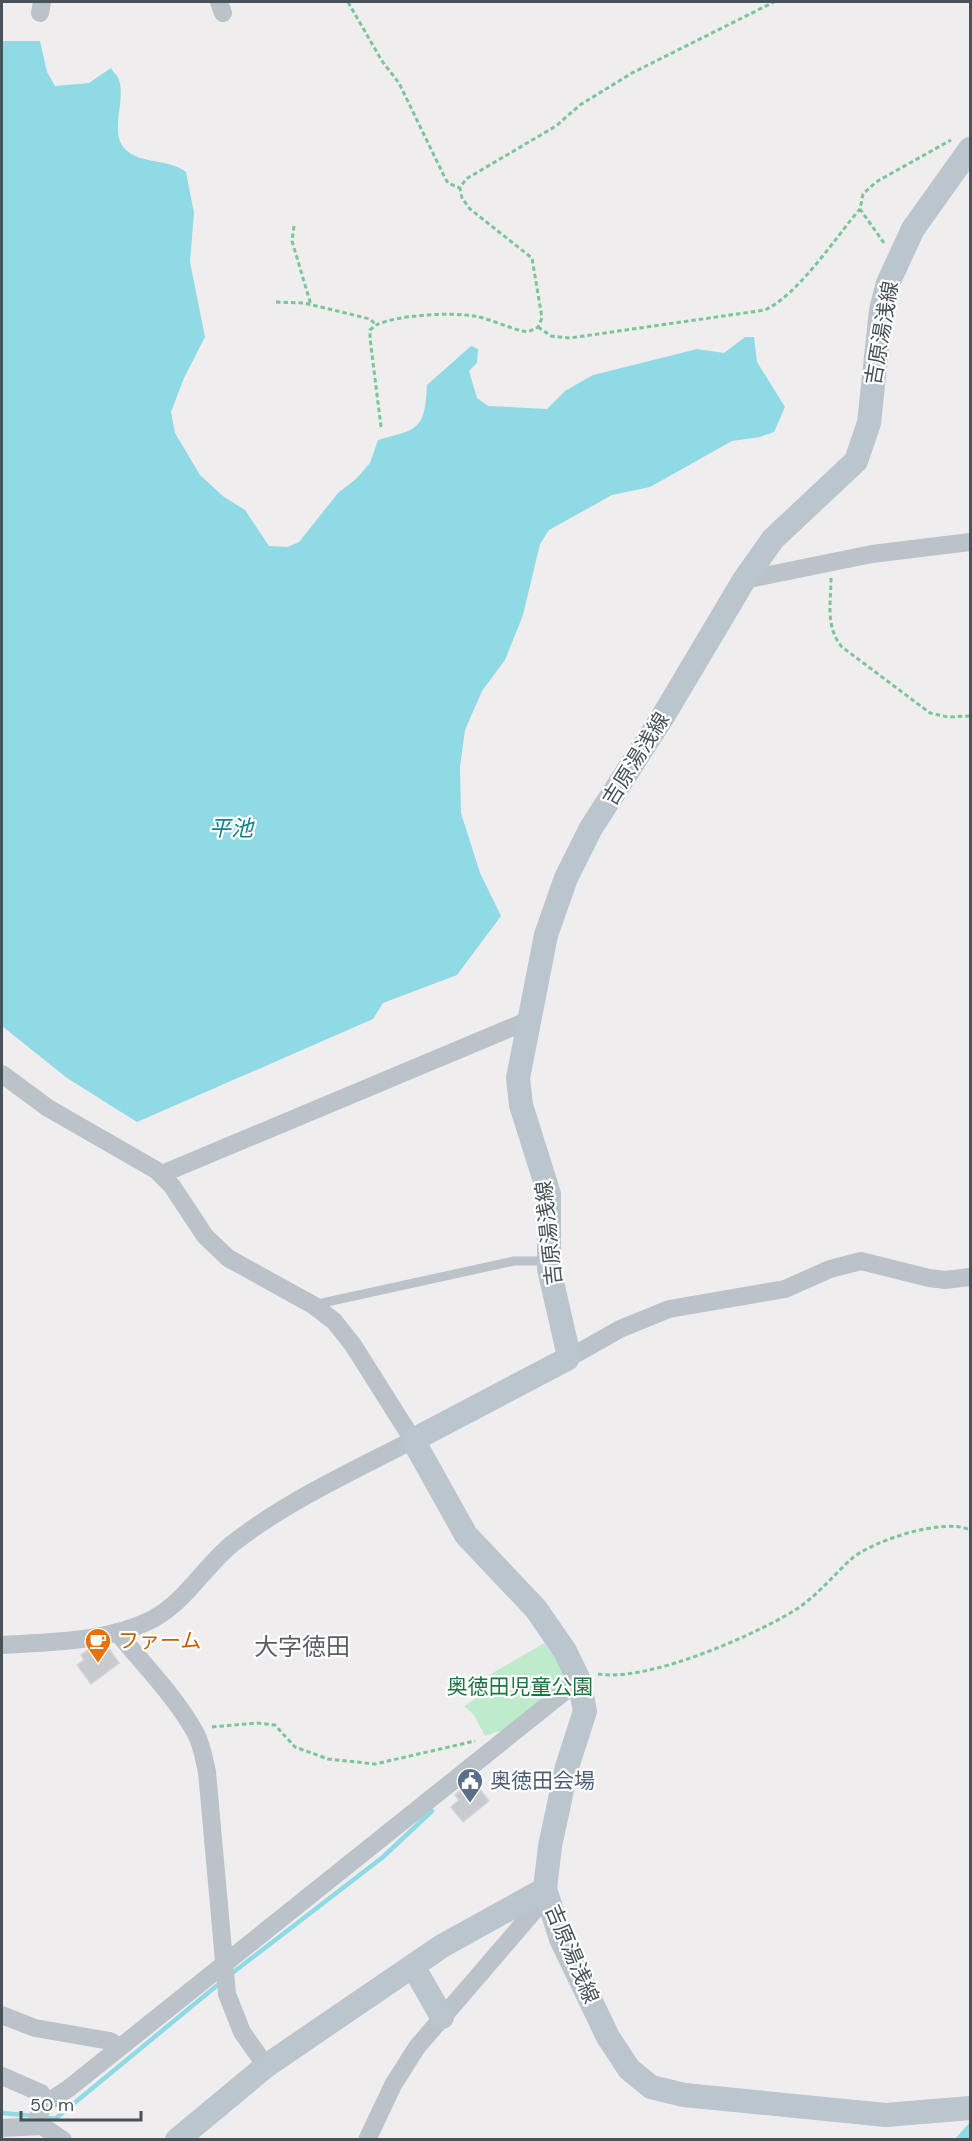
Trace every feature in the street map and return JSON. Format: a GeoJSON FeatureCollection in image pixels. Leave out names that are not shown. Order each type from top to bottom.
{"type":"FeatureCollection","features":[{"type":"Feature","properties":{"kind":"main road","name":"吉原湯浅線"},"geometry":{"type":"LineString","coordinates":[[567,1359],[568,1352],[548,1261],[549,1194],[521,1106],[518,1089],[519,1065],[527,1021],[546,935],[566,878],[591,828],[662,718],[744,580],[773,539],[846,472],[861,451],[868,423],[881,310],[898,257],[962,144]]}},
{"type":"Feature","properties":{"kind":"main road"},"geometry":{"type":"LineString","coordinates":[[413,1440],[567,1359]]}},
{"type":"Feature","properties":{"kind":"main road","name":"吉原湯浅線"},"geometry":{"type":"LineString","coordinates":[[413,1440],[466,1535],[536,1609],[556,1635],[577,1675],[585,1711],[567,1767],[550,1846],[546,1893],[561,1939],[608,2037],[629,2069],[651,2087],[684,2095],[886,2115],[970,2108]]}},
{"type":"Feature","properties":{"kind":"main road"},"geometry":{"type":"LineString","coordinates":[[177,2139],[266,2066],[442,1946],[546,1893]]}},
{"type":"Feature","properties":{"kind":"main road"},"geometry":{"type":"LineString","coordinates":[[413,1966],[442,2017]]}},
{"type":"Feature","properties":{"kind":"street"},"geometry":{"type":"LineString","coordinates":[[744,580],[830,561],[970,542]]}},
{"type":"Feature","properties":{"kind":"street"},"geometry":{"type":"LineString","coordinates":[[162,1174],[527,1021]]}},
{"type":"Feature","properties":{"kind":"street"},"geometry":{"type":"LineString","coordinates":[[2,1074],[48,1108],[145,1162],[162,1174],[205,1236],[218,1248],[240,1266],[313,1305],[334,1321],[348,1338],[413,1440],[290,1504],[230,1546],[187,1593],[154,1618],[117,1632],[45,1643],[2,1645]]}},
{"type":"Feature","properties":{"kind":"street"},"geometry":{"type":"LineString","coordinates":[[567,1359],[620,1329],[669,1309],[785,1289],[830,1269],[861,1261],[874,1262],[929,1278],[945,1280],[970,1277]]}},
{"type":"Feature","properties":{"kind":"street"},"geometry":{"type":"LineString","coordinates":[[117,1632],[196,1733],[207,1772],[227,1994],[236,2019],[266,2066]]}},
{"type":"Feature","properties":{"kind":"street"},"geometry":{"type":"LineString","coordinates":[[43,2104],[69,2089],[577,1675]]}},
{"type":"Feature","properties":{"kind":"street"},"geometry":{"type":"LineString","coordinates":[[367,2139],[404,2065],[546,1893]]}},
{"type":"Feature","properties":{"kind":"street"},"geometry":{"type":"LineString","coordinates":[[2,2014],[22,2025],[110,2042],[120,2047]]}},
{"type":"Feature","properties":{"kind":"street"},"geometry":{"type":"LineString","coordinates":[[2,2076],[41,2093],[43,2104],[38,2116],[42,2126]]}},
{"type":"Feature","properties":{"kind":"street"},"geometry":{"type":"LineString","coordinates":[[2,2128],[42,2126],[63,2139]]}},
{"type":"Feature","properties":{"kind":"lane"},"geometry":{"type":"LineString","coordinates":[[313,1305],[514,1261],[548,1261]]}},
{"type":"Feature","properties":{"kind":"path"},"geometry":{"type":"LineString","coordinates":[[348,2],[382,61],[399,83],[448,183],[460,188]]}},
{"type":"Feature","properties":{"kind":"path"},"geometry":{"type":"LineString","coordinates":[[460,188],[471,175],[556,126],[580,105],[632,73],[774,2]]}},
{"type":"Feature","properties":{"kind":"path"},"geometry":{"type":"LineString","coordinates":[[538,327],[552,336],[570,338],[765,310],[776,305],[797,284],[860,208],[863,194],[876,182],[962,144]]}},
{"type":"Feature","properties":{"kind":"path"},"geometry":{"type":"LineString","coordinates":[[381,427],[370,338],[370,330],[376,325],[427,316],[461,315],[483,318],[528,332],[538,327],[542,318],[532,258],[470,209],[462,198],[460,188]]}},
{"type":"Feature","properties":{"kind":"path"},"geometry":{"type":"LineString","coordinates":[[860,208],[867,221],[898,257]]}},
{"type":"Feature","properties":{"kind":"path"},"geometry":{"type":"LineString","coordinates":[[294,226],[292,241],[311,305]]}},
{"type":"Feature","properties":{"kind":"path"},"geometry":{"type":"LineString","coordinates":[[276,302],[311,305],[370,319],[376,325]]}},
{"type":"Feature","properties":{"kind":"path"},"geometry":{"type":"LineString","coordinates":[[830,561],[830,626],[842,647],[930,713],[948,717],[970,716]]}},
{"type":"Feature","properties":{"kind":"path"},"geometry":{"type":"LineString","coordinates":[[577,1675],[627,1676],[698,1654],[765,1627],[794,1611],[867,1548],[944,1526],[970,1530]]}},
{"type":"Feature","properties":{"kind":"path"},"geometry":{"type":"LineString","coordinates":[[196,1733],[219,1725],[275,1725],[295,1747],[328,1759],[375,1764],[483,1739]]}},
{"type":"Feature","properties":{"kind":"green space","name":"奥徳田児童公園"},"geometry":{"type":"Polygon","coordinates":[[[548,1641],[568,1681],[515,1726],[485,1736],[474,1715],[464,1706],[492,1688],[489,1675],[548,1641]]]}},
{"type":"Feature","properties":{"kind":"water","name":"平池"},"geometry":{"type":"Polygon","coordinates":[[[2,41],[40,41],[47,72],[55,86],[89,83],[111,68],[121,88],[118,134],[125,149],[131,154],[171,165],[186,172],[194,213],[190,262],[205,337],[184,378],[171,412],[175,433],[200,475],[224,497],[245,510],[269,546],[287,547],[299,542],[338,493],[356,479],[370,463],[378,440],[416,426],[424,411],[427,385],[471,346],[478,349],[477,363],[469,371],[477,398],[488,406],[547,409],[565,391],[593,375],[697,349],[724,353],[745,337],[754,337],[757,362],[785,407],[774,432],[760,437],[732,441],[650,487],[612,495],[549,530],[540,544],[523,615],[505,660],[482,691],[465,730],[460,767],[461,813],[480,873],[501,916],[457,975],[383,1003],[373,1019],[137,1122],[67,1078],[2,1026],[2,41]]]}},
{"type":"Feature","properties":{"kind":"water"},"geometry":{"type":"Polygon","coordinates":[[[970,2122],[970,2139],[955,2139],[970,2122]]]}},
{"type":"Feature","properties":{"kind":"building","name":"ファーム"},"geometry":{"type":"Polygon","coordinates":[[[107,1646],[119,1663],[91,1684],[77,1665],[84,1660],[81,1655],[88,1650],[93,1649],[95,1652],[107,1646]]]}},
{"type":"Feature","properties":{"kind":"building","name":"奥徳田会場"},"geometry":{"type":"Polygon","coordinates":[[[473,1781],[489,1801],[463,1822],[451,1807],[459,1800],[455,1795],[473,1781]]]}},
{"type":"Feature","properties":{"kind":"waterway"},"geometry":{"type":"LineString","coordinates":[[231,1974],[383,1857],[432,1811]]}},
{"type":"Feature","properties":{"kind":"waterway"},"geometry":{"type":"LineString","coordinates":[[43,2117],[55,2119],[220,1983]]}},
{"type":"Feature","properties":{"kind":"waterway"},"geometry":{"type":"LineString","coordinates":[[2,2113],[35,2116]]}},
{"type":"Feature","properties":{"kind":"place","name":"ファーム"},"geometry":{"type":"Point","coordinates":[98,1664]}},
{"type":"Feature","properties":{"kind":"place","name":"奥徳田会場"},"geometry":{"type":"Point","coordinates":[470,1804]}},
{"type":"Feature","properties":{"kind":"district","name":"大字徳田"},"geometry":{"type":"Point","coordinates":[302,1646]}}]}
